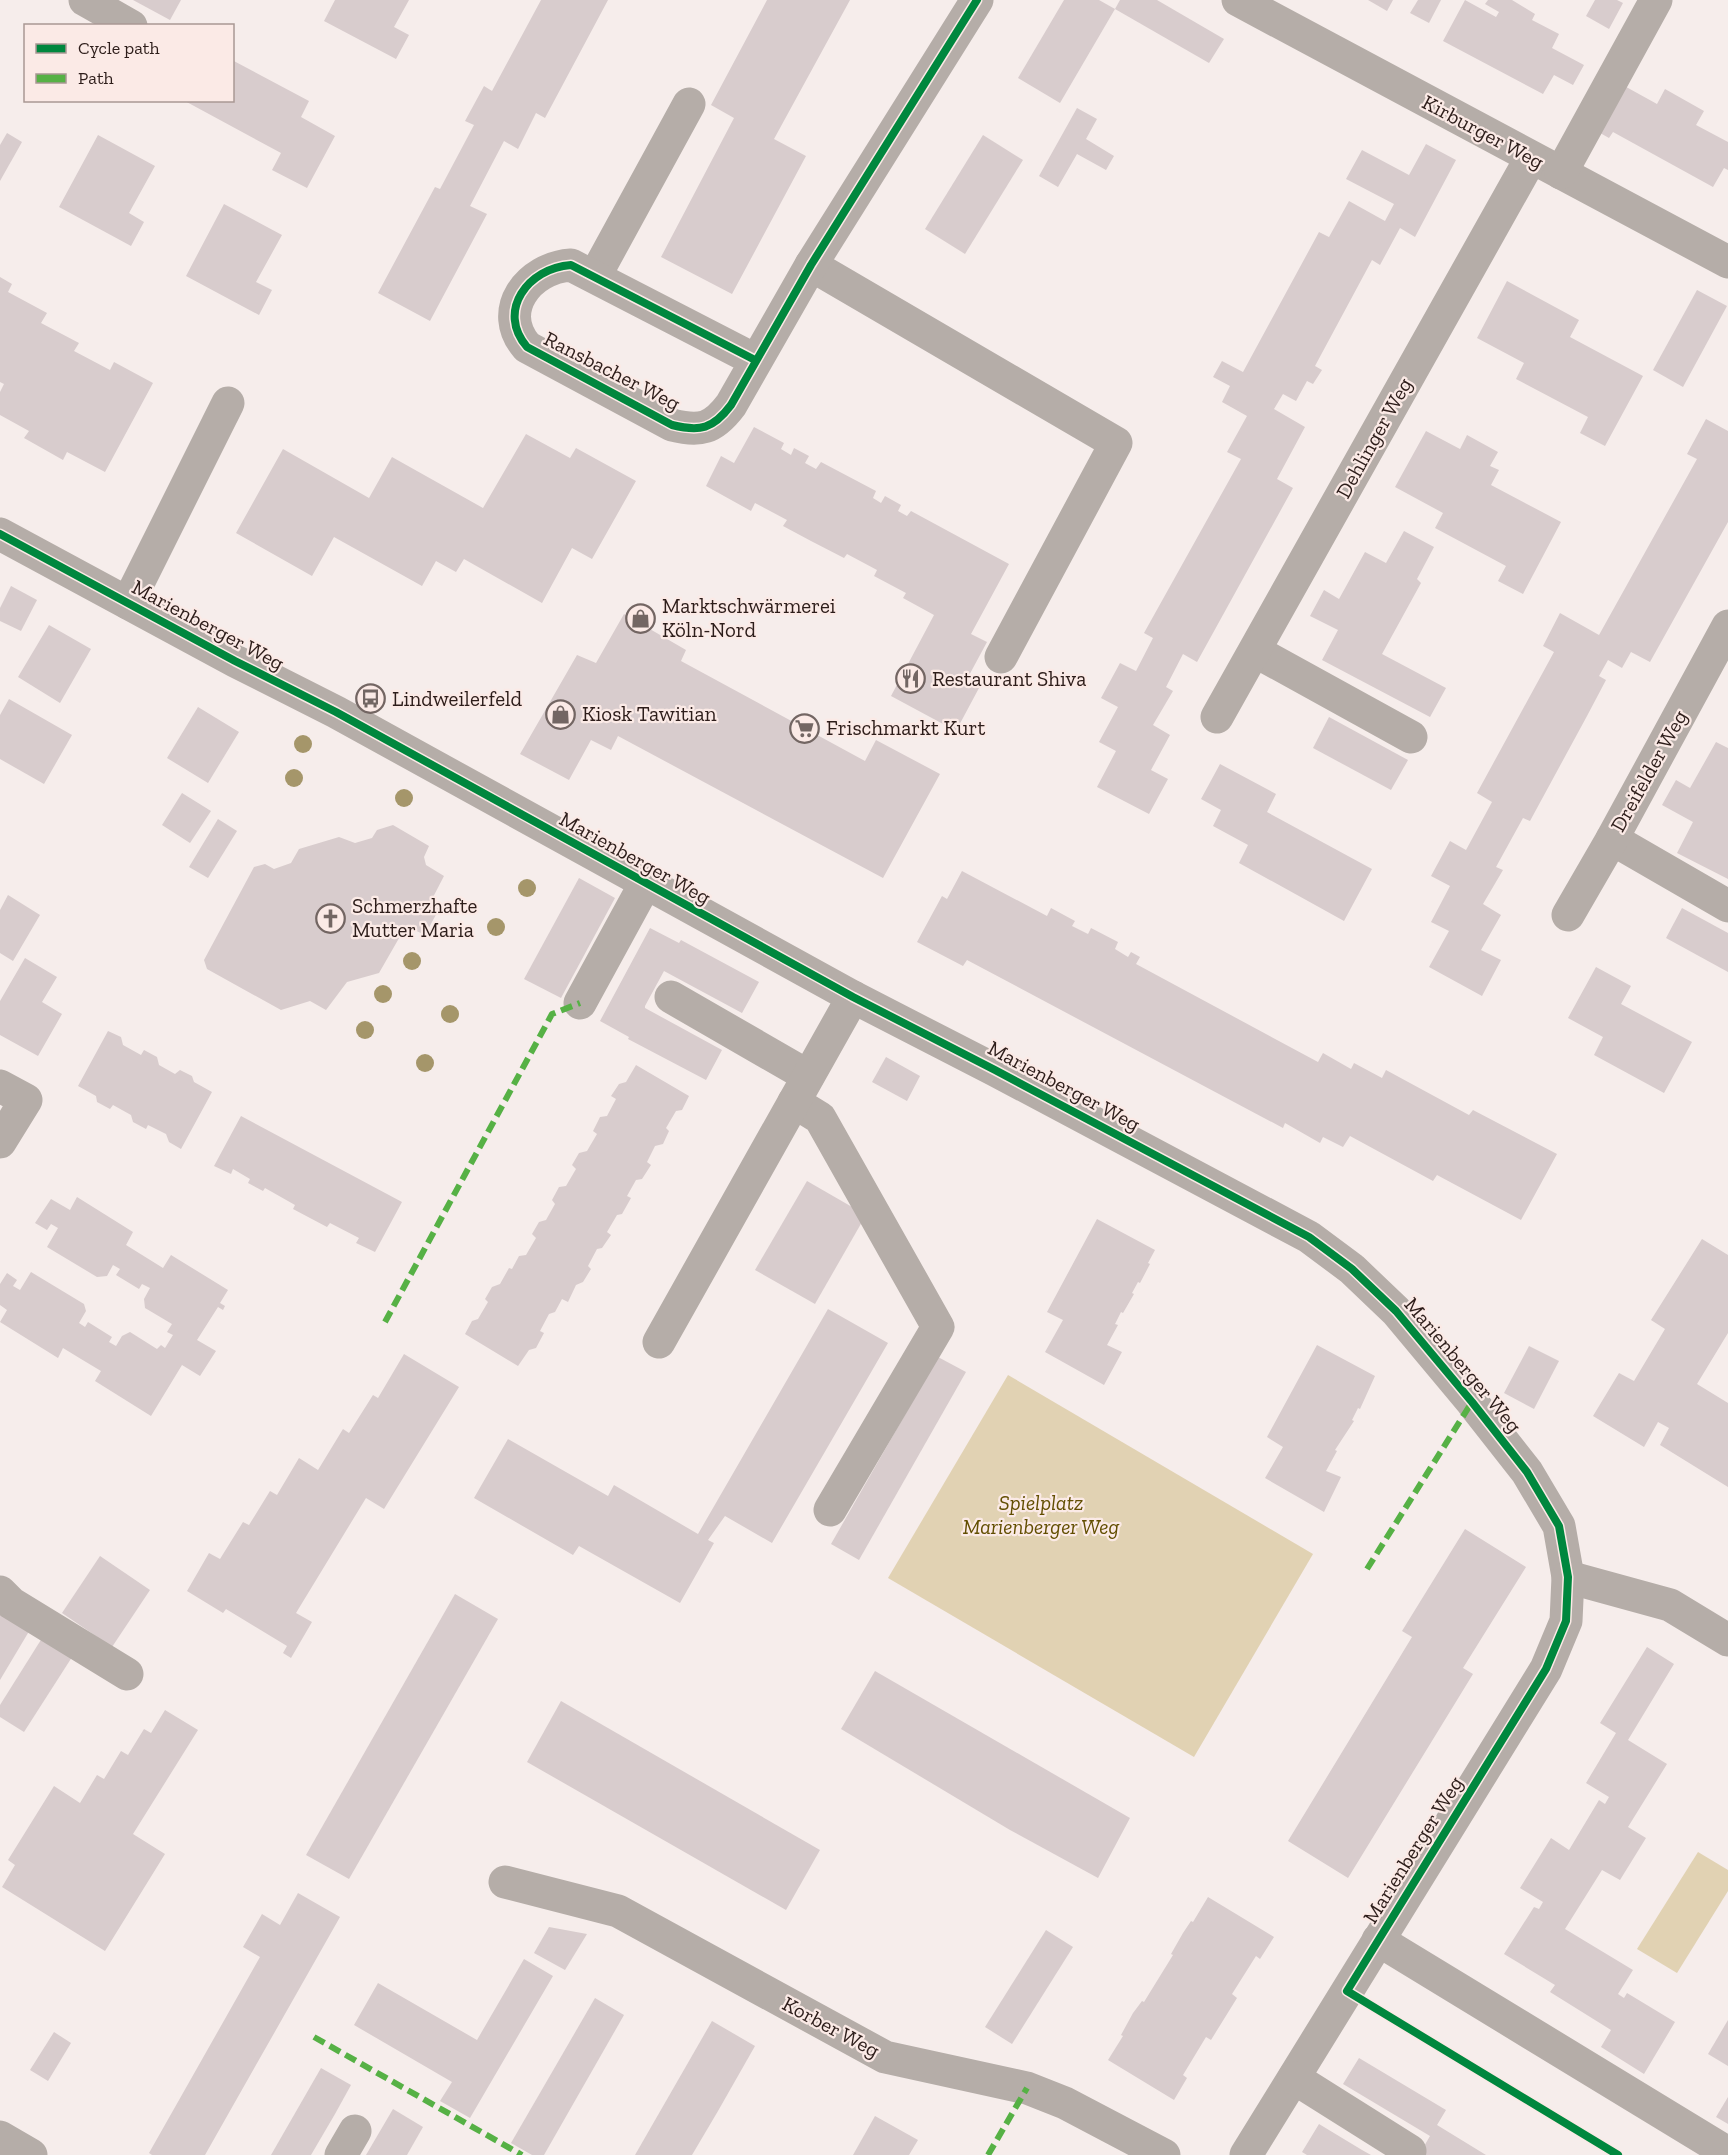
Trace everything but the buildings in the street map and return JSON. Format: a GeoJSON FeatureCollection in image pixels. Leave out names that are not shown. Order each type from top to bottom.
{"type":"FeatureCollection","features":[{"type":"Feature","properties":{"kind":"street"},"geometry":{"type":"LineString","coordinates":[[85,0],[127,24]]}},
{"type":"Feature","properties":{"kind":"street","name":"Ransbacher Weg"},"geometry":{"type":"LineString","coordinates":[[755,360],[571,264],[556,266],[528,282],[517,303],[514,325],[518,337],[527,348],[672,425],[687,429],[700,429],[711,425],[723,416],[811,265],[977,0]]}},
{"type":"Feature","properties":{"kind":"street","name":"Kirburger Weg"},"geometry":{"type":"LineString","coordinates":[[1238,0],[1728,262]]}},
{"type":"Feature","properties":{"kind":"street"},"geometry":{"type":"LineString","coordinates":[[1561,173],[1656,0]]}},
{"type":"Feature","properties":{"kind":"street"},"geometry":{"type":"LineString","coordinates":[[595,276],[689,104]]}},
{"type":"Feature","properties":{"kind":"street","name":"Dehlinger Weg"},"geometry":{"type":"LineString","coordinates":[[1216,717],[1531,158]]}},
{"type":"Feature","properties":{"kind":"street"},"geometry":{"type":"LineString","coordinates":[[811,265],[1116,444],[1001,657]]}},
{"type":"Feature","properties":{"kind":"street"},"geometry":{"type":"LineString","coordinates":[[128,603],[228,404]]}},
{"type":"Feature","properties":{"kind":"street","name":"Marienberger Weg"},"geometry":{"type":"LineString","coordinates":[[0,534],[235,661],[336,712],[853,997],[1299,1231],[1352,1269],[1396,1311],[1527,1472],[1559,1527],[1568,1577],[1566,1621],[1546,1669],[1246,2155]]}},
{"type":"Feature","properties":{"kind":"street","name":"Dreifelder Weg"},"geometry":{"type":"LineString","coordinates":[[1568,915],[1728,626]]}},
{"type":"Feature","properties":{"kind":"street"},"geometry":{"type":"LineString","coordinates":[[1255,651],[1412,737]]}},
{"type":"Feature","properties":{"kind":"street"},"geometry":{"type":"LineString","coordinates":[[1612,839],[1728,906]]}},
{"type":"Feature","properties":{"kind":"street"},"geometry":{"type":"LineString","coordinates":[[580,1003],[645,884]]}},
{"type":"Feature","properties":{"kind":"street"},"geometry":{"type":"LineString","coordinates":[[671,997],[801,1089],[820,1118],[938,1327],[830,1510]]}},
{"type":"Feature","properties":{"kind":"street"},"geometry":{"type":"LineString","coordinates":[[659,1342],[853,997]]}},
{"type":"Feature","properties":{"kind":"street"},"geometry":{"type":"LineString","coordinates":[[0,1086],[26,1100],[0,1142]]}},
{"type":"Feature","properties":{"kind":"street"},"geometry":{"type":"LineString","coordinates":[[1568,1577],[1670,1605],[1728,1640]]}},
{"type":"Feature","properties":{"kind":"street"},"geometry":{"type":"LineString","coordinates":[[0,1593],[11,1603],[127,1674]]}},
{"type":"Feature","properties":{"kind":"street","name":"Korber Weg"},"geometry":{"type":"LineString","coordinates":[[505,1882],[618,1911],[885,2056],[1027,2088],[1065,2103],[1164,2155]]}},
{"type":"Feature","properties":{"kind":"street"},"geometry":{"type":"LineString","coordinates":[[1378,1940],[1728,2153]]}},
{"type":"Feature","properties":{"kind":"street"},"geometry":{"type":"LineString","coordinates":[[1294,2078],[1410,2151]]}},
{"type":"Feature","properties":{"kind":"street"},"geometry":{"type":"LineString","coordinates":[[0,2137],[31,2155]]}},
{"type":"Feature","properties":{"kind":"green space","name":"Spielplatz Marienberger Weg"},"geometry":{"type":"Polygon","coordinates":[[[1008,1375],[1313,1554],[1194,1757],[888,1578],[1008,1375]]]}},
{"type":"Feature","properties":{"kind":"green space"},"geometry":{"type":"Polygon","coordinates":[[[1698,1852],[1728,1870],[1728,1891],[1677,1973],[1637,1949],[1698,1852]]]}},
{"type":"Feature","properties":{"kind":"marked path"},"geometry":{"type":"LineString","coordinates":[[385,1322],[552,1014],[580,1003]]}},
{"type":"Feature","properties":{"kind":"marked path"},"geometry":{"type":"LineString","coordinates":[[1367,1569],[1472,1402]]}},
{"type":"Feature","properties":{"kind":"marked path"},"geometry":{"type":"LineString","coordinates":[[314,2037],[522,2155]]}},
{"type":"Feature","properties":{"kind":"marked path"},"geometry":{"type":"LineString","coordinates":[[988,2155],[1027,2088]]}},
{"type":"Feature","properties":{"kind":"cycle path"},"geometry":{"type":"LineString","coordinates":[[755,360],[571,265],[555,268],[542,274],[521,294],[516,306],[515,319],[518,333],[527,347],[672,425],[698,428],[712,424],[731,405],[811,265],[977,0]]}},
{"type":"Feature","properties":{"kind":"cycle path"},"geometry":{"type":"LineString","coordinates":[[0,534],[235,661],[336,712],[853,997],[1309,1237],[1352,1269],[1396,1311],[1527,1472],[1559,1526],[1568,1577],[1566,1621],[1546,1669],[1347,1991],[1618,2155]]}},
{"type":"Feature","properties":{"kind":"place","name":"Marktschwärmerei Köln-Nord"},"geometry":{"type":"Point","coordinates":[641,618]}},
{"type":"Feature","properties":{"kind":"place","name":"Restaurant Shiva"},"geometry":{"type":"Point","coordinates":[911,679]}},
{"type":"Feature","properties":{"kind":"place","name":"Lindweilerfeld"},"geometry":{"type":"Point","coordinates":[371,699]}},
{"type":"Feature","properties":{"kind":"place","name":"Kiosk Tawitian"},"geometry":{"type":"Point","coordinates":[561,714]}},
{"type":"Feature","properties":{"kind":"place","name":"Frischmarkt Kurt"},"geometry":{"type":"Point","coordinates":[805,728]}},
{"type":"Feature","properties":{"kind":"place","name":"Schmerzhafte Mutter Maria"},"geometry":{"type":"Point","coordinates":[331,918]}}]}
